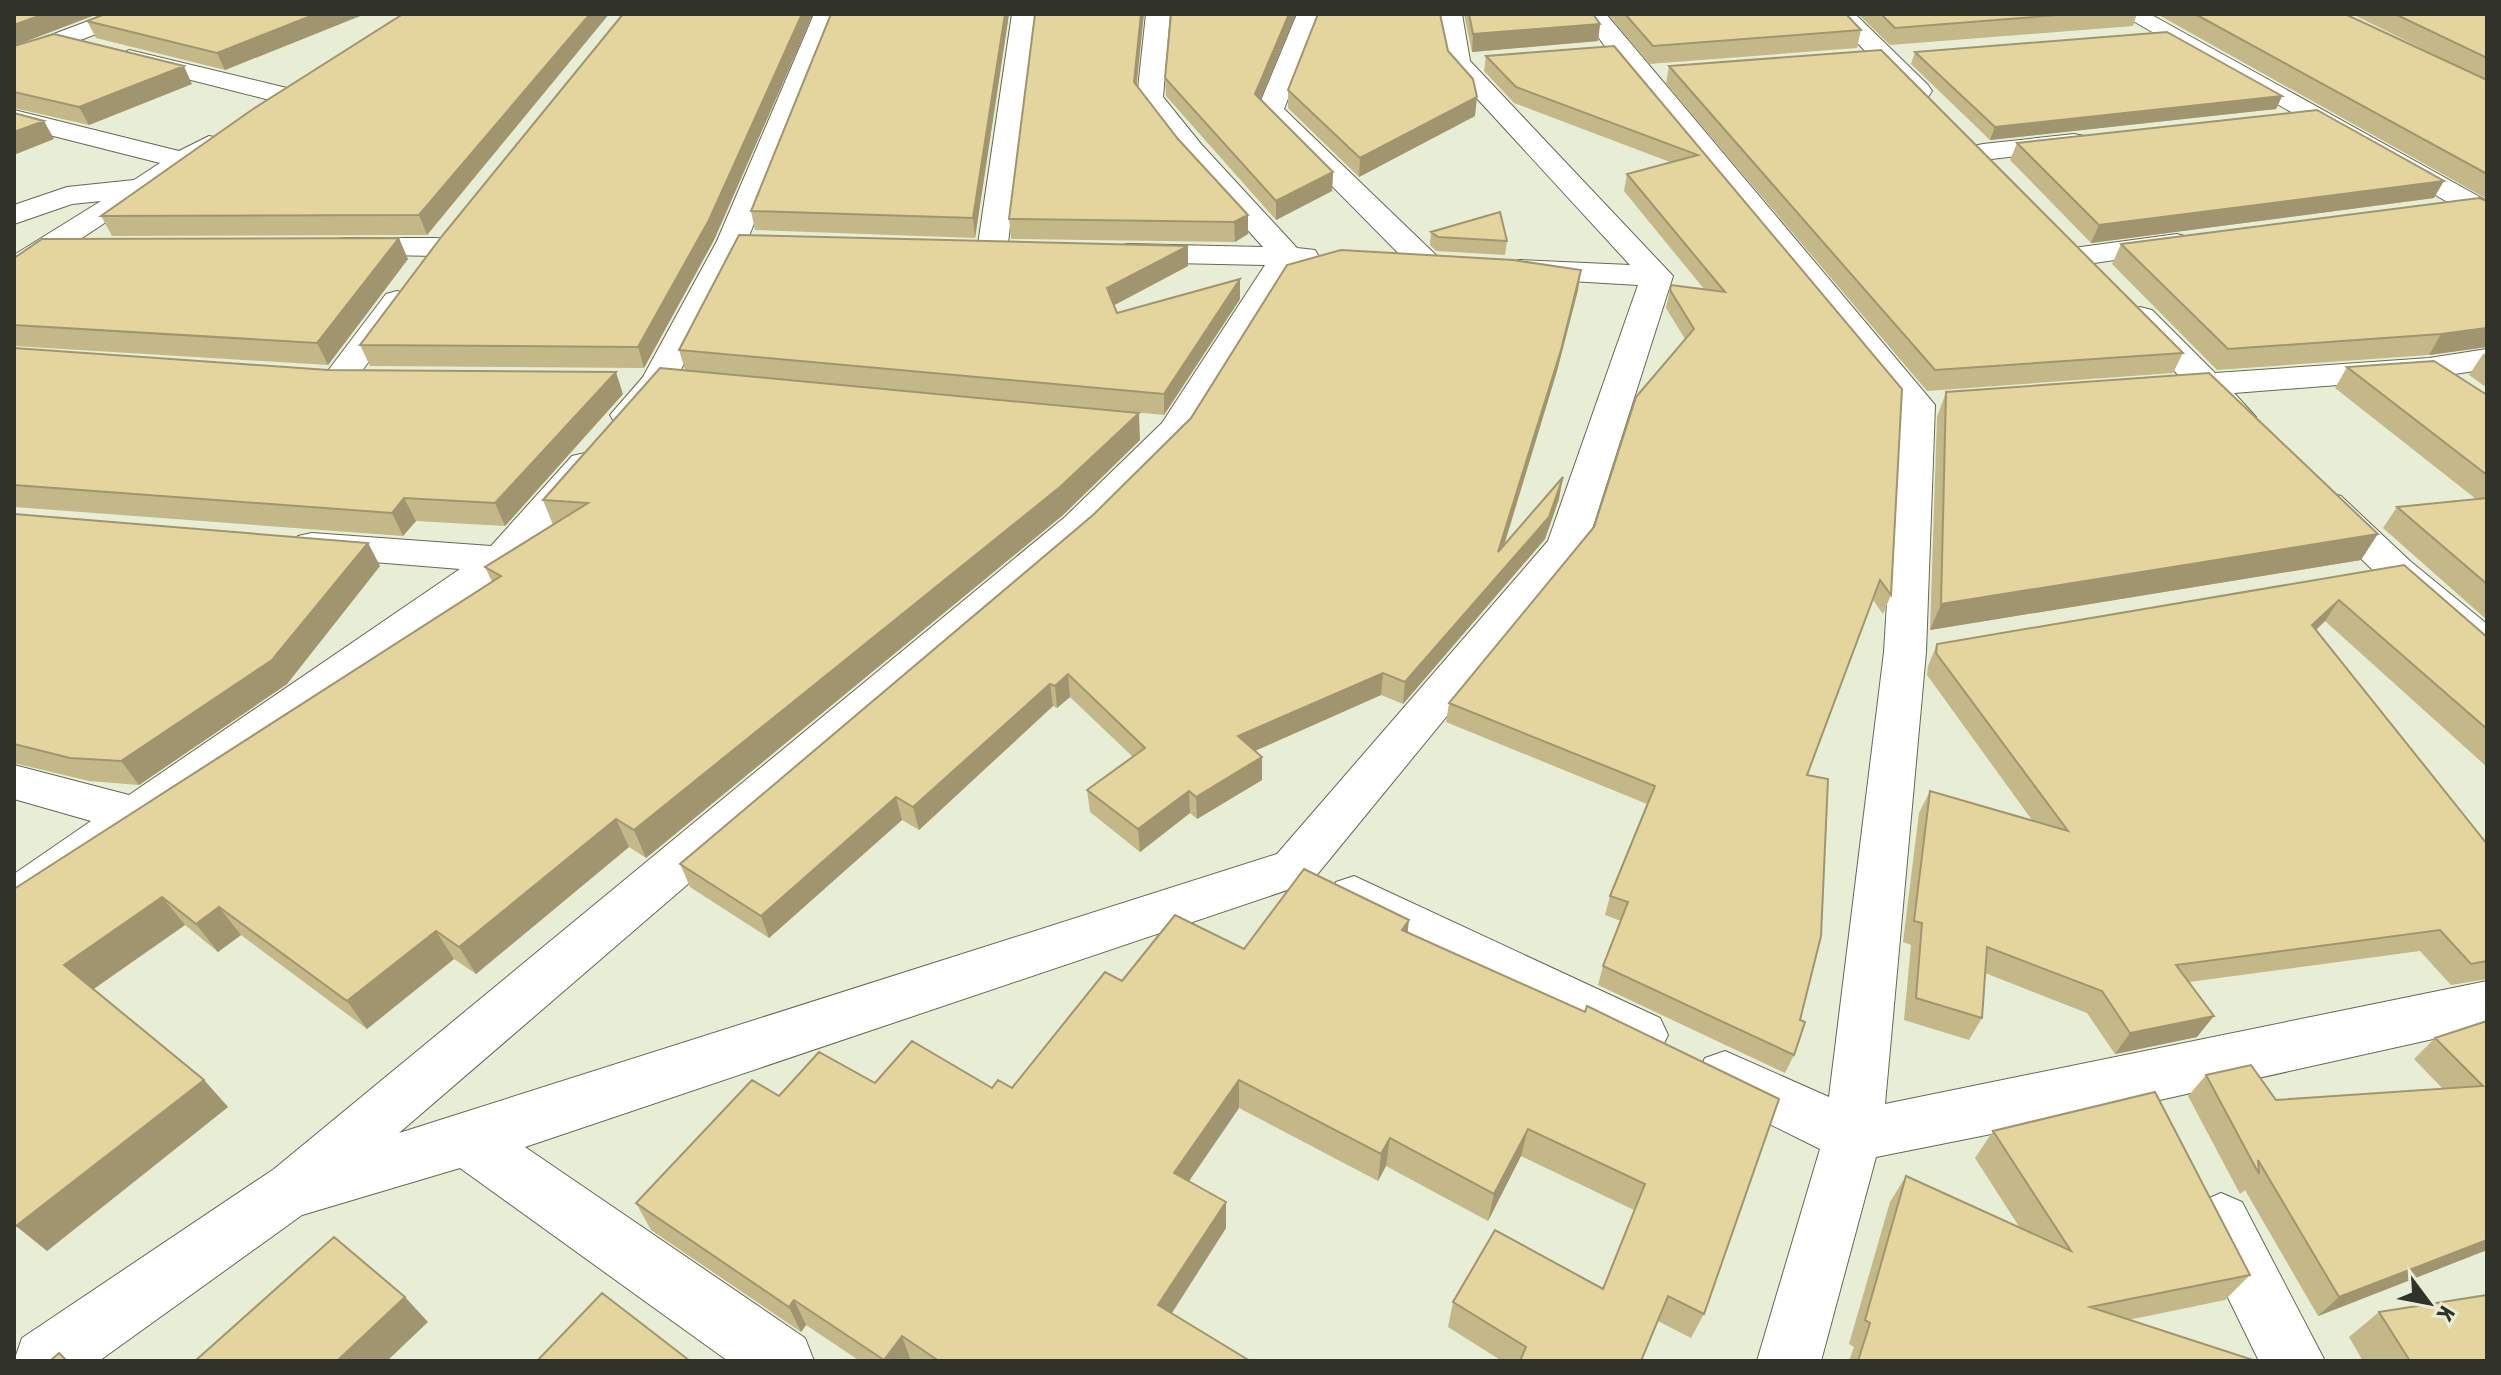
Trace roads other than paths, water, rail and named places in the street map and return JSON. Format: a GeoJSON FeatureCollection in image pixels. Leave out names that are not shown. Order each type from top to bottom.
{"type":"FeatureCollection","features":[{"type":"Feature","properties":{"kind":"street"},"geometry":{"type":"LineString","coordinates":[[14,58],[60,29],[94,28],[128,14]]}},
{"type":"Feature","properties":{"kind":"street"},"geometry":{"type":"LineString","coordinates":[[14,900],[132,814],[501,560],[674,382],[747,241],[826,14]]}},
{"type":"Feature","properties":{"kind":"street"},"geometry":{"type":"LineString","coordinates":[[1023,252],[976,251],[1024,14]]}},
{"type":"Feature","properties":{"kind":"street"},"geometry":{"type":"LineString","coordinates":[[1158,14],[1150,98],[1191,150],[1287,255]]}},
{"type":"Feature","properties":{"kind":"street"},"geometry":{"type":"LineString","coordinates":[[1309,14],[1270,110],[1459,266]]}},
{"type":"Feature","properties":{"kind":"street"},"geometry":{"type":"LineString","coordinates":[[1450,14],[1473,62],[1657,276]]}},
{"type":"Feature","properties":{"kind":"street"},"geometry":{"type":"LineString","coordinates":[[1841,14],[1972,142],[2108,138]]}},
{"type":"Feature","properties":{"kind":"street"},"geometry":{"type":"LineString","coordinates":[[2127,26],[2168,33],[2480,209]]}},
{"type":"Feature","properties":{"kind":"street"},"geometry":{"type":"LineString","coordinates":[[60,29],[286,96]]}},
{"type":"Feature","properties":{"kind":"street"},"geometry":{"type":"LineString","coordinates":[[1624,53],[1933,404],[1853,1136],[1789,1361]]}},
{"type":"Feature","properties":{"kind":"street"},"geometry":{"type":"LineString","coordinates":[[260,112],[312,80]]}},
{"type":"Feature","properties":{"kind":"street"},"geometry":{"type":"LineString","coordinates":[[2264,121],[2311,116]]}},
{"type":"Feature","properties":{"kind":"street"},"geometry":{"type":"LineString","coordinates":[[14,118],[182,160]]}},
{"type":"Feature","properties":{"kind":"street"},"geometry":{"type":"LineString","coordinates":[[14,269],[234,128]]}},
{"type":"Feature","properties":{"kind":"street"},"geometry":{"type":"LineString","coordinates":[[14,215],[85,192],[139,188]]}},
{"type":"Feature","properties":{"kind":"street"},"geometry":{"type":"LineString","coordinates":[[2426,211],[2480,209]]}},
{"type":"Feature","properties":{"kind":"street"},"geometry":{"type":"LineString","coordinates":[[387,379],[323,378],[457,223]]}},
{"type":"Feature","properties":{"kind":"street"},"geometry":{"type":"LineString","coordinates":[[2207,239],[2070,244],[2261,439]]}},
{"type":"Feature","properties":{"kind":"street"},"geometry":{"type":"LineString","coordinates":[[14,247],[95,247]]}},
{"type":"Feature","properties":{"kind":"street"},"geometry":{"type":"LineString","coordinates":[[313,247],[422,267]]}},
{"type":"Feature","properties":{"kind":"street"},"geometry":{"type":"LineString","coordinates":[[1100,253],[1287,255],[1334,259]]}},
{"type":"Feature","properties":{"kind":"street"},"geometry":{"type":"LineString","coordinates":[[45,1361],[286,1192],[1079,526],[1176,430],[1287,255]]}},
{"type":"Feature","properties":{"kind":"street"},"geometry":{"type":"LineString","coordinates":[[1381,262],[1657,276]]}},
{"type":"Feature","properties":{"kind":"street"},"geometry":{"type":"LineString","coordinates":[[286,1192],[467,1140],[1294,868],[1567,545],[1657,276]]}},
{"type":"Feature","properties":{"kind":"street"},"geometry":{"type":"LineString","coordinates":[[2160,388],[2429,368],[2487,359]]}},
{"type":"Feature","properties":{"kind":"street"},"geometry":{"type":"LineString","coordinates":[[2429,368],[2475,398]]}},
{"type":"Feature","properties":{"kind":"street"},"geometry":{"type":"LineString","coordinates":[[610,381],[674,382]]}},
{"type":"Feature","properties":{"kind":"street"},"geometry":{"type":"LineString","coordinates":[[1129,426],[1176,430]]}},
{"type":"Feature","properties":{"kind":"street"},"geometry":{"type":"LineString","coordinates":[[2306,483],[2396,570],[2487,647]]}},
{"type":"Feature","properties":{"kind":"street"},"geometry":{"type":"LineString","coordinates":[[281,542],[501,560]]}},
{"type":"Feature","properties":{"kind":"street"},"geometry":{"type":"LineString","coordinates":[[2350,578],[2396,570]]}},
{"type":"Feature","properties":{"kind":"street"},"geometry":{"type":"LineString","coordinates":[[1905,652],[1951,644]]}},
{"type":"Feature","properties":{"kind":"street"},"geometry":{"type":"LineString","coordinates":[[14,782],[132,814]]}},
{"type":"Feature","properties":{"kind":"street"},"geometry":{"type":"LineString","coordinates":[[1294,868],[1853,1136],[2157,1100],[2487,1004]]}},
{"type":"Feature","properties":{"kind":"street"},"geometry":{"type":"LineString","coordinates":[[467,1140],[782,1361]]}},
{"type":"Feature","properties":{"kind":"street"},"geometry":{"type":"LineString","coordinates":[[2198,1177],[2293,1361]]}}]}
